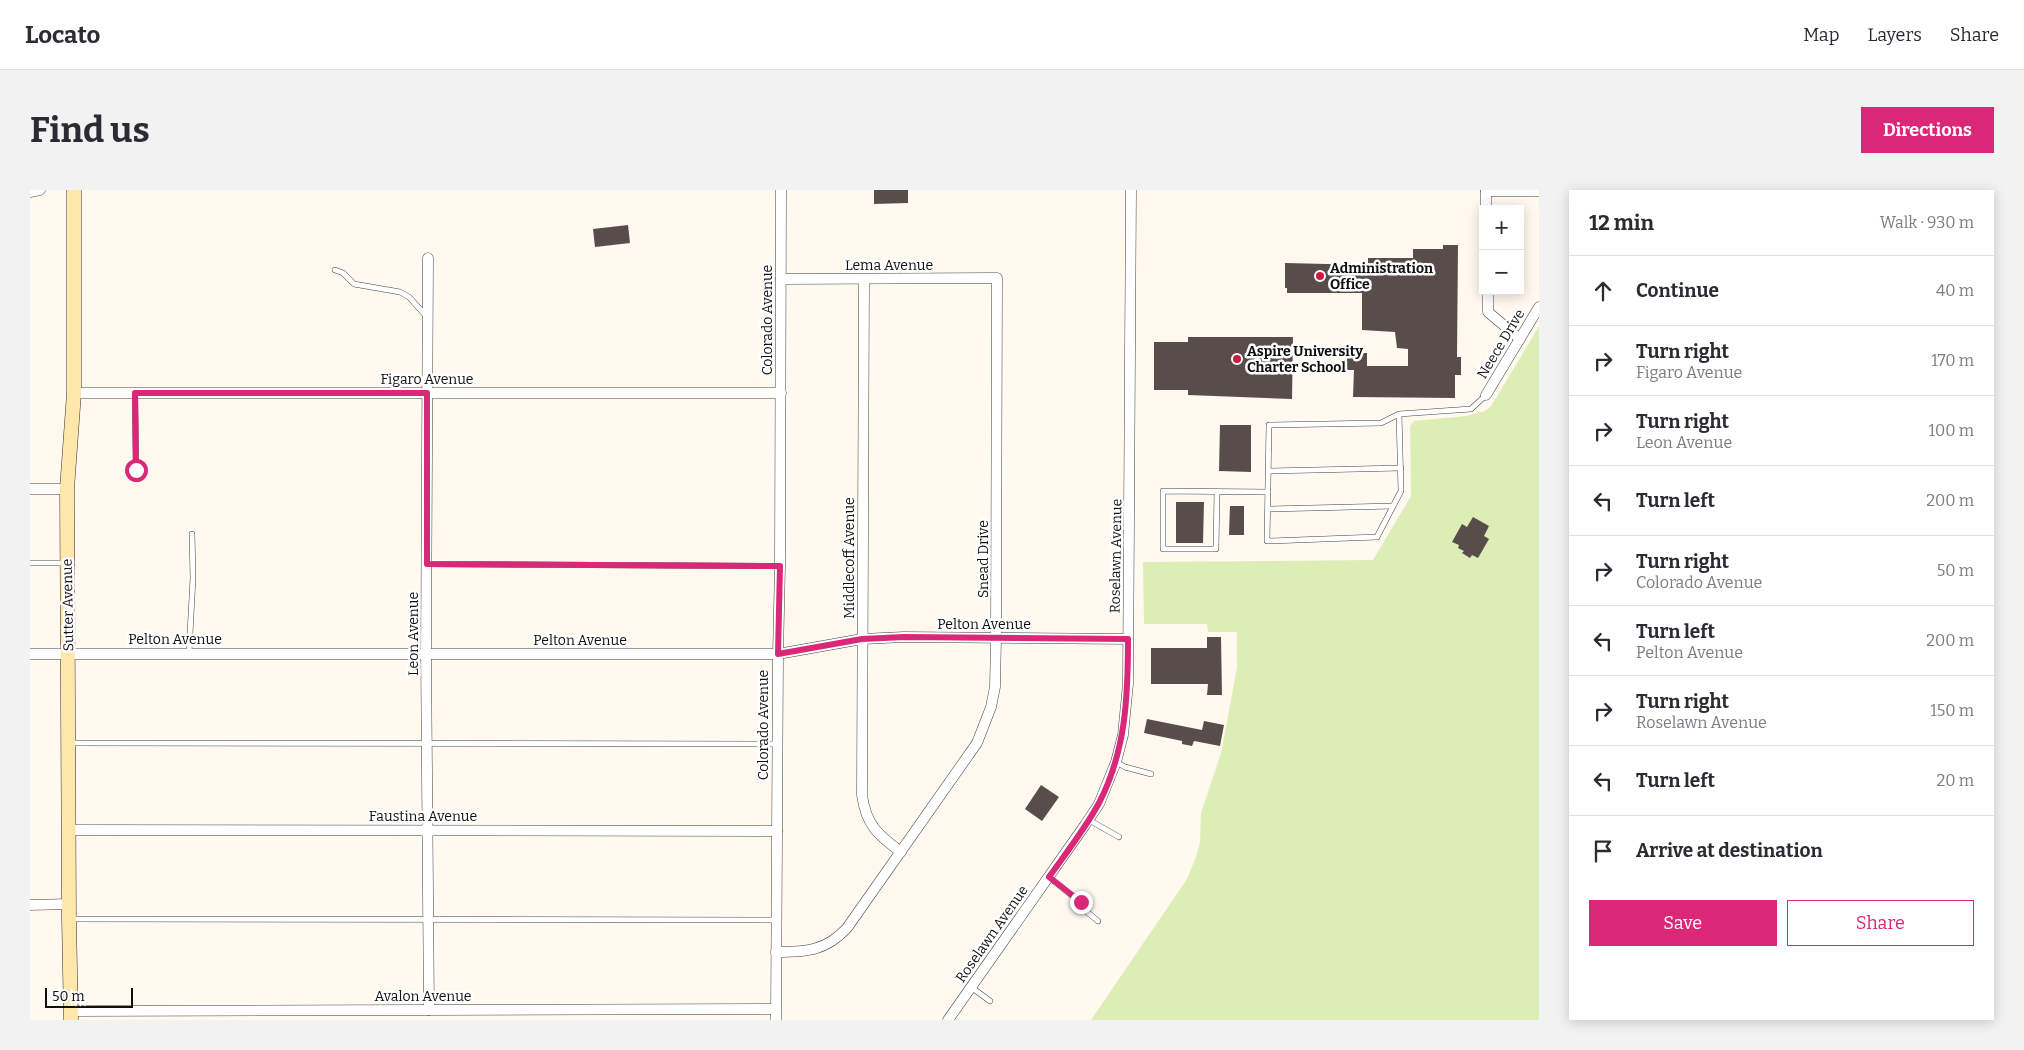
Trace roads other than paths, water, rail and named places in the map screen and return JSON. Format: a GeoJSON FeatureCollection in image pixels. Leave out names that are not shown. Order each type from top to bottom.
{"type":"FeatureCollection","features":[{"type":"Feature","properties":{"kind":"street"},"geometry":{"type":"LineString","coordinates":[[30,192],[40,190]]}},
{"type":"Feature","properties":{"kind":"street","name":"Sutter Avenue"},"geometry":{"type":"LineString","coordinates":[[71,1016],[67,489],[74,393],[74,190]]}},
{"type":"Feature","properties":{"kind":"street","name":"Colorado Avenue"},"geometry":{"type":"LineString","coordinates":[[776,1020],[781,190]]}},
{"type":"Feature","properties":{"kind":"street","name":"Roselawn Avenue"},"geometry":{"type":"LineString","coordinates":[[948,1020],[1099,804],[1116,762],[1123,735],[1126,712],[1128,639],[1131,190]]}},
{"type":"Feature","properties":{"kind":"street"},"geometry":{"type":"LineString","coordinates":[[1486,205],[1486,191],[1539,191]]}},
{"type":"Feature","properties":{"kind":"street","name":"Leon Avenue"},"geometry":{"type":"LineString","coordinates":[[428,258],[426,654],[429,1010]]}},
{"type":"Feature","properties":{"kind":"street","name":"Lema Avenue"},"geometry":{"type":"LineString","coordinates":[[781,279],[997,278]]}},
{"type":"Feature","properties":{"kind":"street","name":"Snead Drive"},"geometry":{"type":"LineString","coordinates":[[776,952],[818,948],[838,938],[847,928],[968,758],[984,727],[991,708],[995,687],[996,638],[997,278]]}},
{"type":"Feature","properties":{"kind":"street","name":"Middlecoff Avenue"},"geometry":{"type":"LineString","coordinates":[[864,279],[863,805],[872,827],[881,837],[901,852]]}},
{"type":"Feature","properties":{"kind":"street"},"geometry":{"type":"LineString","coordinates":[[1488,295],[1488,312],[1520,339]]}},
{"type":"Feature","properties":{"kind":"street","name":"Neece Drive"},"geometry":{"type":"LineString","coordinates":[[1486,395],[1539,307]]}},
{"type":"Feature","properties":{"kind":"street","name":"Figaro Avenue"},"geometry":{"type":"LineString","coordinates":[[74,393],[781,393]]}},
{"type":"Feature","properties":{"kind":"street"},"geometry":{"type":"LineString","coordinates":[[30,489],[67,489]]}},
{"type":"Feature","properties":{"kind":"street","name":"Pelton Avenue"},"geometry":{"type":"LineString","coordinates":[[30,654],[189,652],[778,654],[862,639],[1128,639]]}},
{"type":"Feature","properties":{"kind":"street","name":"Faustina Avenue"},"geometry":{"type":"LineString","coordinates":[[69,830],[776,831]]}},
{"type":"Feature","properties":{"kind":"street"},"geometry":{"type":"LineString","coordinates":[[30,905],[69,904]]}},
{"type":"Feature","properties":{"kind":"street","name":"Avalon Avenue"},"geometry":{"type":"LineString","coordinates":[[71,1016],[429,1010],[775,1009]]}},
{"type":"Feature","properties":{"kind":"lane"},"geometry":{"type":"LineString","coordinates":[[335,270],[344,273],[354,284],[400,292],[409,297],[427,317]]}},
{"type":"Feature","properties":{"kind":"lane"},"geometry":{"type":"LineString","coordinates":[[135,393],[136,470]]}},
{"type":"Feature","properties":{"kind":"lane"},"geometry":{"type":"LineString","coordinates":[[1399,414],[1401,491],[1377,537],[1267,541],[1269,425],[1381,423],[1399,414],[1468,410],[1475,408],[1486,395]]}},
{"type":"Feature","properties":{"kind":"lane"},"geometry":{"type":"LineString","coordinates":[[1269,470],[1401,468]]}},
{"type":"Feature","properties":{"kind":"lane"},"geometry":{"type":"LineString","coordinates":[[1217,492],[1216,549],[1163,549],[1164,491],[1268,492]]}},
{"type":"Feature","properties":{"kind":"lane"},"geometry":{"type":"LineString","coordinates":[[1268,509],[1393,506]]}},
{"type":"Feature","properties":{"kind":"lane"},"geometry":{"type":"LineString","coordinates":[[189,652],[193,578],[192,534]]}},
{"type":"Feature","properties":{"kind":"lane"},"geometry":{"type":"LineString","coordinates":[[30,564],[67,563]]}},
{"type":"Feature","properties":{"kind":"lane"},"geometry":{"type":"LineString","coordinates":[[427,564],[780,566]]}},
{"type":"Feature","properties":{"kind":"lane"},"geometry":{"type":"LineString","coordinates":[[69,743],[428,742],[777,744]]}},
{"type":"Feature","properties":{"kind":"lane"},"geometry":{"type":"LineString","coordinates":[[1116,762],[1124,767],[1151,774]]}},
{"type":"Feature","properties":{"kind":"lane"},"geometry":{"type":"LineString","coordinates":[[1089,820],[1119,837]]}},
{"type":"Feature","properties":{"kind":"lane"},"geometry":{"type":"LineString","coordinates":[[1049,877],[1081,902],[1082,908],[1098,922]]}},
{"type":"Feature","properties":{"kind":"lane"},"geometry":{"type":"LineString","coordinates":[[69,919],[776,920]]}},
{"type":"Feature","properties":{"kind":"lane"},"geometry":{"type":"LineString","coordinates":[[971,987],[990,1001]]}},
{"type":"Feature","properties":{"kind":"place","name":"Administration Office"},"geometry":{"type":"Point","coordinates":[1320,276]}},
{"type":"Feature","properties":{"kind":"place","name":"Aspire University Charter School"},"geometry":{"type":"Point","coordinates":[1237,359]}}]}
